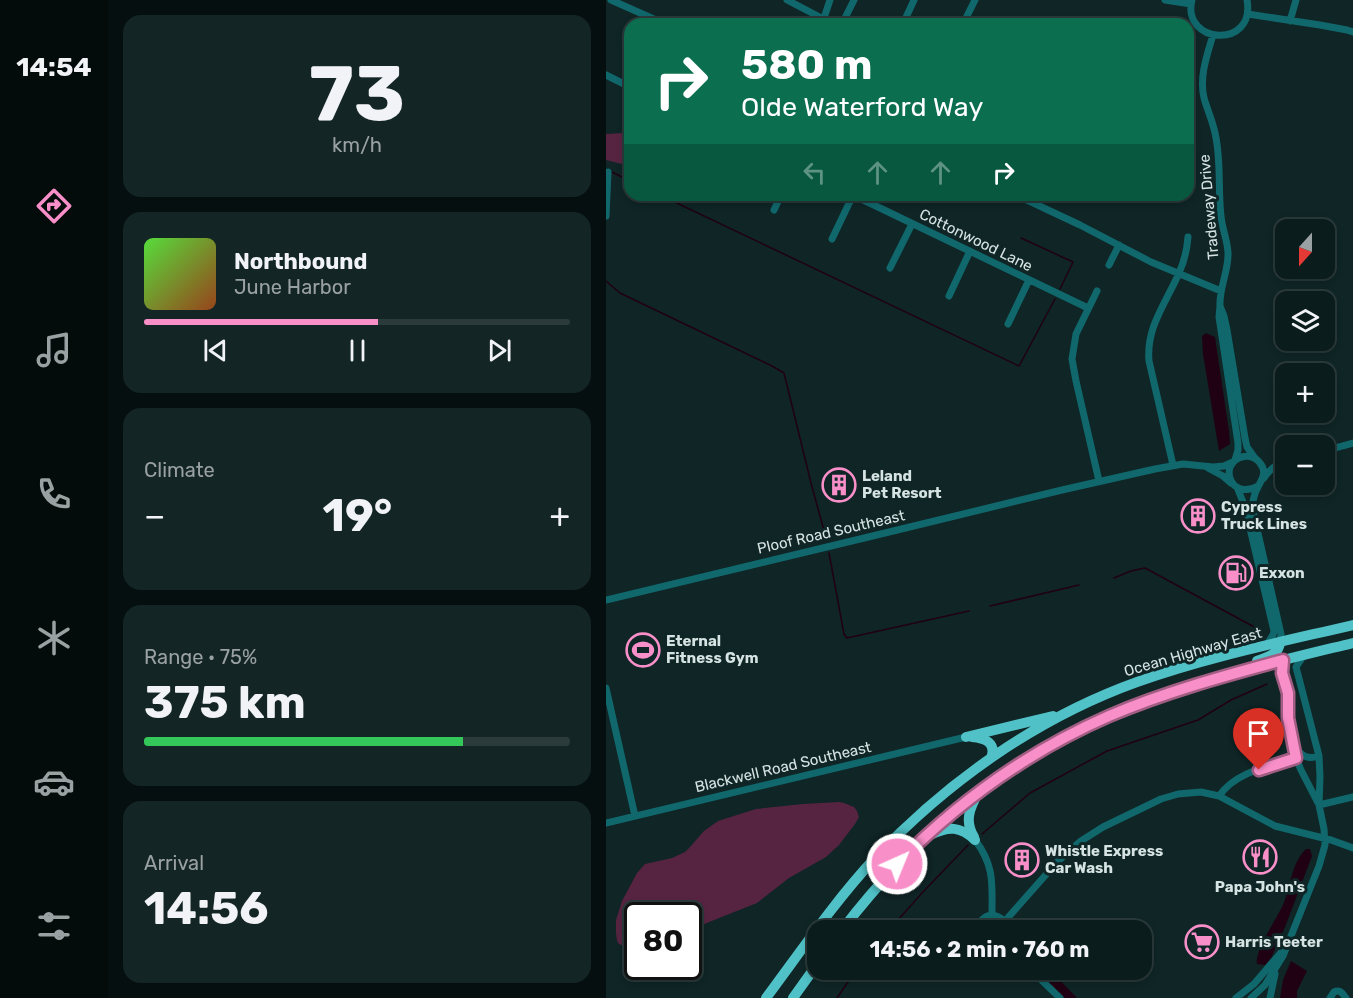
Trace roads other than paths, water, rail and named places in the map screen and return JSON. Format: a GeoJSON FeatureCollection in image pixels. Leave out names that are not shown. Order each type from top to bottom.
{"type":"FeatureCollection","features":[{"type":"Feature","properties":{"kind":"highway","name":"Ocean Highway East"},"geometry":{"type":"LineString","coordinates":[[766,998],[840,899],[874,860],[924,811],[959,781],[991,758],[1070,711],[1121,688],[1209,660],[1353,625]]}},
{"type":"Feature","properties":{"kind":"highway"},"geometry":{"type":"LineString","coordinates":[[1283,660],[1298,645],[1353,625]]}},
{"type":"Feature","properties":{"kind":"highway"},"geometry":{"type":"LineString","coordinates":[[850,920],[883,878],[940,822],[981,789],[1014,767],[1070,734],[1109,716],[1273,655],[1278,650],[1280,642]]}},
{"type":"Feature","properties":{"kind":"highway"},"geometry":{"type":"LineString","coordinates":[[1206,681],[1353,644]]}},
{"type":"Feature","properties":{"kind":"highway"},"geometry":{"type":"LineString","coordinates":[[1142,703],[1139,693],[1141,688],[1158,675]]}},
{"type":"Feature","properties":{"kind":"highway"},"geometry":{"type":"LineString","coordinates":[[966,737],[1070,711]]}},
{"type":"Feature","properties":{"kind":"highway"},"geometry":{"type":"LineString","coordinates":[[966,737],[981,738],[990,743],[993,749],[991,758]]}},
{"type":"Feature","properties":{"kind":"highway"},"geometry":{"type":"LineString","coordinates":[[975,840],[968,817],[981,789]]}},
{"type":"Feature","properties":{"kind":"highway"},"geometry":{"type":"LineString","coordinates":[[920,841],[948,828],[964,831],[975,840]]}},
{"type":"Feature","properties":{"kind":"highway"},"geometry":{"type":"LineString","coordinates":[[793,998],[807,978]]}},
{"type":"Feature","properties":{"kind":"street"},"geometry":{"type":"LineString","coordinates":[[611,0],[652,18]]}},
{"type":"Feature","properties":{"kind":"street"},"geometry":{"type":"LineString","coordinates":[[787,0],[819,18]]}},
{"type":"Feature","properties":{"kind":"street"},"geometry":{"type":"LineString","coordinates":[[825,18],[830,0]]}},
{"type":"Feature","properties":{"kind":"street"},"geometry":{"type":"LineString","coordinates":[[845,18],[854,0]]}},
{"type":"Feature","properties":{"kind":"street"},"geometry":{"type":"LineString","coordinates":[[906,18],[914,0]]}},
{"type":"Feature","properties":{"kind":"street"},"geometry":{"type":"LineString","coordinates":[[966,18],[975,0]]}},
{"type":"Feature","properties":{"kind":"street"},"geometry":{"type":"LineString","coordinates":[[1165,0],[1192,2],[1193,18]]}},
{"type":"Feature","properties":{"kind":"street"},"geometry":{"type":"LineString","coordinates":[[1194,20],[1205,32],[1221,36],[1230,34],[1244,24],[1249,7],[1247,0]]}},
{"type":"Feature","properties":{"kind":"street"},"geometry":{"type":"LineString","coordinates":[[1290,21],[1296,0]]}},
{"type":"Feature","properties":{"kind":"street"},"geometry":{"type":"LineString","coordinates":[[1248,14],[1350,31],[1353,22]]}},
{"type":"Feature","properties":{"kind":"street","name":"Tradeway Drive"},"geometry":{"type":"LineString","coordinates":[[1213,35],[1205,62],[1202,87],[1216,138],[1220,215],[1228,250],[1219,317],[1238,443],[1234,461]]}},
{"type":"Feature","properties":{"kind":"street"},"geometry":{"type":"LineString","coordinates":[[606,75],[624,84]]}},
{"type":"Feature","properties":{"kind":"street"},"geometry":{"type":"LineString","coordinates":[[606,216],[608,172]]}},
{"type":"Feature","properties":{"kind":"street"},"geometry":{"type":"LineString","coordinates":[[774,210],[778,201]]}},
{"type":"Feature","properties":{"kind":"street"},"geometry":{"type":"LineString","coordinates":[[832,239],[850,201]]}},
{"type":"Feature","properties":{"kind":"street","name":"Cottonwood Lane"},"geometry":{"type":"LineString","coordinates":[[865,201],[1088,308]]}},
{"type":"Feature","properties":{"kind":"street"},"geometry":{"type":"LineString","coordinates":[[1029,201],[1151,262],[1221,291]]}},
{"type":"Feature","properties":{"kind":"street"},"geometry":{"type":"LineString","coordinates":[[890,268],[912,224]]}},
{"type":"Feature","properties":{"kind":"street"},"geometry":{"type":"LineString","coordinates":[[1173,465],[1148,350],[1153,325],[1178,274],[1188,237]]}},
{"type":"Feature","properties":{"kind":"street"},"geometry":{"type":"LineString","coordinates":[[1109,265],[1119,245]]}},
{"type":"Feature","properties":{"kind":"street"},"geometry":{"type":"LineString","coordinates":[[949,296],[970,251]]}},
{"type":"Feature","properties":{"kind":"street"},"geometry":{"type":"LineString","coordinates":[[1008,324],[1029,280]]}},
{"type":"Feature","properties":{"kind":"street"},"geometry":{"type":"LineString","coordinates":[[1097,291],[1076,334],[1072,359],[1100,481]]}},
{"type":"Feature","properties":{"kind":"street","name":"Tradeway Drive"},"geometry":{"type":"LineString","coordinates":[[1220,306],[1227,330],[1247,447],[1256,459]]}},
{"type":"Feature","properties":{"kind":"street"},"geometry":{"type":"LineString","coordinates":[[1335,448],[1353,443]]}},
{"type":"Feature","properties":{"kind":"street"},"geometry":{"type":"LineString","coordinates":[[1266,646],[1274,631],[1245,507],[1229,472],[1234,461],[1245,456],[1275,460]]}},
{"type":"Feature","properties":{"kind":"street"},"geometry":{"type":"LineString","coordinates":[[1256,459],[1261,464],[1264,473],[1253,500],[1252,512],[1281,634],[1280,642]]}},
{"type":"Feature","properties":{"kind":"street","name":"Ploof Road Southeast"},"geometry":{"type":"LineString","coordinates":[[606,600],[1100,481],[1173,465],[1214,467],[1224,466],[1234,461]]}},
{"type":"Feature","properties":{"kind":"street","name":"Ploof Road Southeast"},"geometry":{"type":"LineString","coordinates":[[1203,466],[1235,485]]}},
{"type":"Feature","properties":{"kind":"street"},"geometry":{"type":"LineString","coordinates":[[1235,485],[1247,490],[1259,484],[1275,466]]}},
{"type":"Feature","properties":{"kind":"street"},"geometry":{"type":"LineString","coordinates":[[1251,998],[1262,994],[1286,947],[1321,861],[1325,838],[1319,805],[1319,756],[1296,667],[1304,655]]}},
{"type":"Feature","properties":{"kind":"street"},"geometry":{"type":"LineString","coordinates":[[1283,660],[1282,673],[1288,693],[1288,718],[1296,758],[1319,805]]}},
{"type":"Feature","properties":{"kind":"street"},"geometry":{"type":"LineString","coordinates":[[606,688],[635,816]]}},
{"type":"Feature","properties":{"kind":"street","name":"Blackwell Road Southeast"},"geometry":{"type":"LineString","coordinates":[[606,823],[966,737]]}},
{"type":"Feature","properties":{"kind":"street"},"geometry":{"type":"LineString","coordinates":[[1294,746],[1307,758],[1319,756]]}},
{"type":"Feature","properties":{"kind":"street"},"geometry":{"type":"LineString","coordinates":[[1219,796],[1228,784],[1240,777],[1296,758]]}},
{"type":"Feature","properties":{"kind":"street"},"geometry":{"type":"LineString","coordinates":[[1006,920],[1072,847],[1132,813],[1171,796],[1195,792],[1219,796],[1275,826],[1325,838],[1353,848]]}},
{"type":"Feature","properties":{"kind":"street"},"geometry":{"type":"LineString","coordinates":[[1319,805],[1353,797]]}},
{"type":"Feature","properties":{"kind":"street"},"geometry":{"type":"LineString","coordinates":[[975,840],[985,853],[990,867],[992,915]]}},
{"type":"Feature","properties":{"kind":"street"},"geometry":{"type":"LineString","coordinates":[[982,920],[992,915],[1004,920]]}},
{"type":"Feature","properties":{"kind":"street"},"geometry":{"type":"LineString","coordinates":[[1236,998],[1254,984],[1286,947]]}},
{"type":"Feature","properties":{"kind":"street"},"geometry":{"type":"LineString","coordinates":[[1270,998],[1278,964]]}},
{"type":"Feature","properties":{"kind":"street"},"geometry":{"type":"LineString","coordinates":[[1041,980],[1060,998]]}},
{"type":"Feature","properties":{"kind":"street"},"geometry":{"type":"LineString","coordinates":[[1254,984],[1262,994]]}},
{"type":"Feature","properties":{"kind":"street"},"geometry":{"type":"LineString","coordinates":[[1330,998],[1334,992],[1338,991],[1346,998]]}},
{"type":"Feature","properties":{"kind":"waterway"},"geometry":{"type":"LineString","coordinates":[[612,172],[624,178]]}},
{"type":"Feature","properties":{"kind":"waterway"},"geometry":{"type":"LineString","coordinates":[[673,201],[1019,366],[1055,299]]}},
{"type":"Feature","properties":{"kind":"waterway"},"geometry":{"type":"LineString","coordinates":[[1021,238],[1073,262],[1060,289]]}},
{"type":"Feature","properties":{"kind":"waterway"},"geometry":{"type":"LineString","coordinates":[[606,281],[620,293],[784,373],[826,538]]}},
{"type":"Feature","properties":{"kind":"waterway"},"geometry":{"type":"LineString","coordinates":[[829,553],[844,634],[847,638],[969,611]]}},
{"type":"Feature","properties":{"kind":"waterway"},"geometry":{"type":"LineString","coordinates":[[1114,578],[1145,568],[1258,629]]}},
{"type":"Feature","properties":{"kind":"waterway"},"geometry":{"type":"LineString","coordinates":[[990,606],[1079,585]]}},
{"type":"Feature","properties":{"kind":"waterway"},"geometry":{"type":"LineString","coordinates":[[982,834],[1030,793],[1107,751],[1198,720],[1231,700],[1267,684]]}},
{"type":"Feature","properties":{"kind":"waterway"},"geometry":{"type":"LineString","coordinates":[[898,920],[968,845]]}},
{"type":"Feature","properties":{"kind":"waterway"},"geometry":{"type":"LineString","coordinates":[[837,998],[849,980]]}},
{"type":"Feature","properties":{"kind":"place","name":"Leland Pet Resort"},"geometry":{"type":"Point","coordinates":[839,485]}},
{"type":"Feature","properties":{"kind":"place","name":"Cypress Truck Lines"},"geometry":{"type":"Point","coordinates":[1198,516]}},
{"type":"Feature","properties":{"kind":"place","name":"Exxon"},"geometry":{"type":"Point","coordinates":[1236,573]}},
{"type":"Feature","properties":{"kind":"place","name":"Eternal Fitness Gym"},"geometry":{"type":"Point","coordinates":[643,650]}},
{"type":"Feature","properties":{"kind":"place","name":"Papa John's"},"geometry":{"type":"Point","coordinates":[1260,857]}},
{"type":"Feature","properties":{"kind":"place","name":"Whistle Express Car Wash"},"geometry":{"type":"Point","coordinates":[1022,860]}},
{"type":"Feature","properties":{"kind":"place","name":"Harris Teeter"},"geometry":{"type":"Point","coordinates":[1202,942]}}]}
